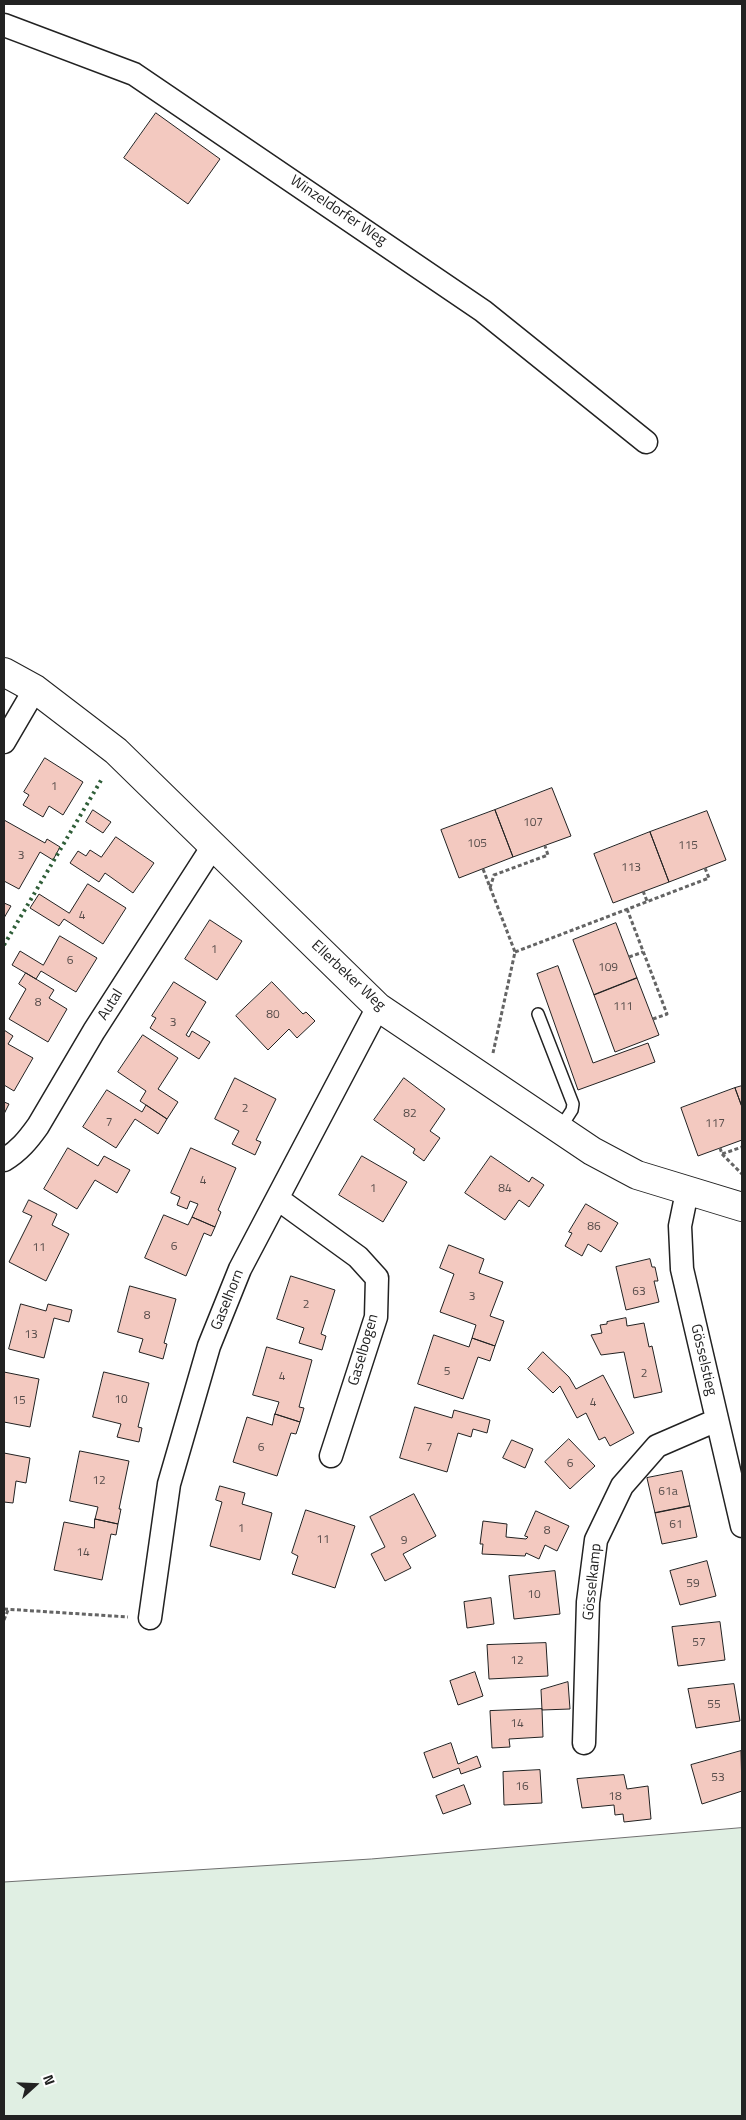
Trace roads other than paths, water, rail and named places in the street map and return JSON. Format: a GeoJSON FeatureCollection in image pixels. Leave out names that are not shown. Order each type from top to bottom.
{"type":"FeatureCollection","features":[{"type":"Feature","properties":{"kind":"street","name":"Winzeldorfer Weg"},"geometry":{"type":"LineString","coordinates":[[4,25],[134,74],[380,239],[483,312],[646,442]]}},
{"type":"Feature","properties":{"kind":"street","name":"Ellerbeker Weg"},"geometry":{"type":"LineString","coordinates":[[4,672],[35,689],[116,751],[378,1007],[592,1151],[637,1175],[742,1208]]}},
{"type":"Feature","properties":{"kind":"street"},"geometry":{"type":"LineString","coordinates":[[4,742],[35,689]]}},
{"type":"Feature","properties":{"kind":"street","name":"Autal"},"geometry":{"type":"LineString","coordinates":[[4,1160],[22,1147],[38,1126],[94,1031],[213,846]]}},
{"type":"Feature","properties":{"kind":"street","name":"Gaselhorn"},"geometry":{"type":"LineString","coordinates":[[150,1618],[170,1484],[210,1346],[240,1269],[378,1007]]}},
{"type":"Feature","properties":{"kind":"street","name":"Gösselstieg"},"geometry":{"type":"LineString","coordinates":[[687,1192],[680,1226],[682,1269],[742,1526]]}},
{"type":"Feature","properties":{"kind":"street","name":"Gaselbogen"},"geometry":{"type":"LineString","coordinates":[[278,1199],[358,1257],[377,1278],[376,1317],[331,1456]]}},
{"type":"Feature","properties":{"kind":"street","name":"Gösselkamp"},"geometry":{"type":"LineString","coordinates":[[584,1743],[588,1602],[596,1540],[622,1486],[657,1446],[717,1420]]}},
{"type":"Feature","properties":{"kind":"lane"},"geometry":{"type":"LineString","coordinates":[[538,1014],[573,1104],[572,1110],[559,1130]]}}]}
